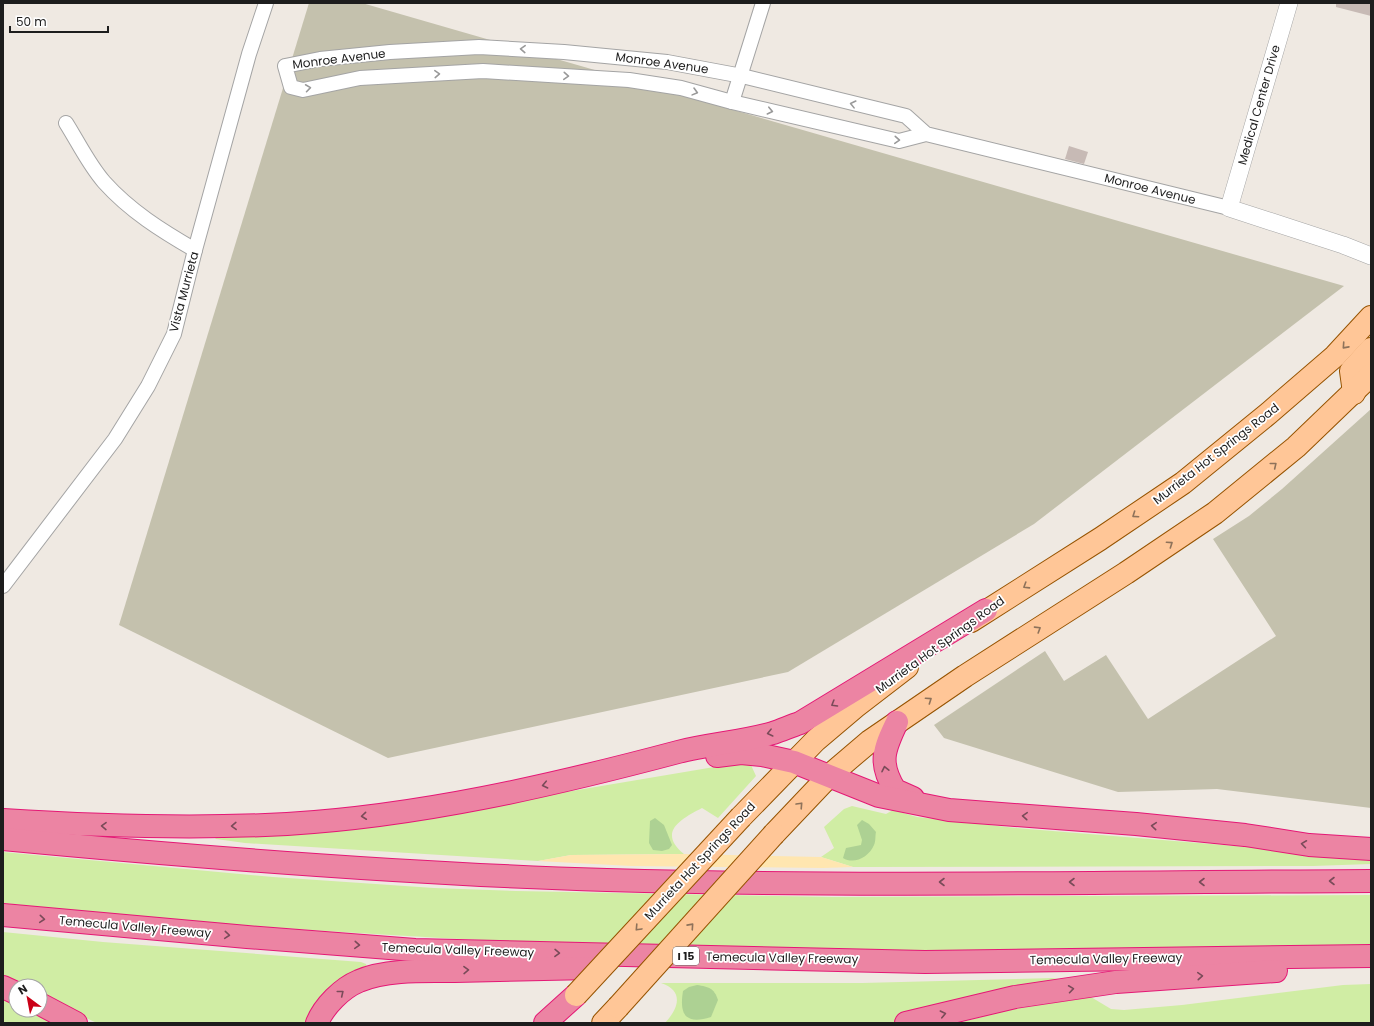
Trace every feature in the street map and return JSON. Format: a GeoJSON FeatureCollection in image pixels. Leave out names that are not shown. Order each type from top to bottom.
{"type":"FeatureCollection","features":[{"type":"Feature","properties":{"kind":"highway"},"geometry":{"type":"LineString","coordinates":[[584,777],[682,751],[772,733],[800,723],[986,610]]}},
{"type":"Feature","properties":{"kind":"highway"},"geometry":{"type":"LineString","coordinates":[[897,722],[884,754],[884,768],[888,780],[895,790],[948,810]]}},
{"type":"Feature","properties":{"kind":"highway"},"geometry":{"type":"LineString","coordinates":[[3,820],[101,826],[215,827],[289,824],[380,814],[445,804],[584,777],[741,753],[762,754],[794,762],[830,775],[878,796],[948,810],[1136,824],[1245,835],[1309,845],[1371,848]]}},
{"type":"Feature","properties":{"kind":"highway"},"geometry":{"type":"LineString","coordinates":[[3,839],[314,865],[439,873],[608,880],[780,882],[1371,881]]}},
{"type":"Feature","properties":{"kind":"highway","name":"Temecula Valley Freeway"},"geometry":{"type":"LineString","coordinates":[[3,915],[415,950],[925,962],[1371,956]]}},
{"type":"Feature","properties":{"kind":"highway"},"geometry":{"type":"LineString","coordinates":[[317,1023],[327,1006],[341,993],[359,981],[380,976],[407,973],[925,962]]}},
{"type":"Feature","properties":{"kind":"highway"},"geometry":{"type":"LineString","coordinates":[[906,1023],[1016,997],[1116,982],[1371,964]]}},
{"type":"Feature","properties":{"kind":"highway"},"geometry":{"type":"LineString","coordinates":[[545,1023],[576,995]]}},
{"type":"Feature","properties":{"kind":"highway"},"geometry":{"type":"LineString","coordinates":[[48,1008],[76,1023]]}},
{"type":"Feature","properties":{"kind":"main road","name":"Murrieta Hot Springs Road"},"geometry":{"type":"LineString","coordinates":[[552,1023],[576,995],[741,817],[794,762],[855,707],[919,658],[986,610],[1100,539],[1183,483],[1269,413],[1335,356],[1371,317]]}},
{"type":"Feature","properties":{"kind":"main road"},"geometry":{"type":"LineString","coordinates":[[1354,393],[1351,371],[1371,349]]}},
{"type":"Feature","properties":{"kind":"main road"},"geometry":{"type":"LineString","coordinates":[[603,1023],[774,834],[830,775],[870,741],[965,676],[1126,573],[1215,513],[1296,447],[1371,376]]}},
{"type":"Feature","properties":{"kind":"street","name":"Vista Murrieta"},"geometry":{"type":"LineString","coordinates":[[3,586],[115,438],[148,386],[174,334],[195,250],[249,54],[266,3]]}},
{"type":"Feature","properties":{"kind":"street"},"geometry":{"type":"LineString","coordinates":[[732,102],[742,76],[763,3]]}},
{"type":"Feature","properties":{"kind":"street","name":"Medical Center Drive"},"geometry":{"type":"LineString","coordinates":[[1229,208],[1289,3]]}},
{"type":"Feature","properties":{"kind":"street","name":"Monroe Avenue"},"geometry":{"type":"LineString","coordinates":[[926,134],[906,116],[742,76],[667,62],[564,52],[479,47],[390,52],[320,59],[285,66],[291,87],[303,90],[360,78],[483,71],[629,80],[681,88],[732,102],[898,141],[926,134],[1229,208],[1343,245],[1371,256]]}},
{"type":"Feature","properties":{"kind":"street"},"geometry":{"type":"LineString","coordinates":[[66,123],[104,181],[130,208],[162,231],[195,250]]}},
{"type":"Feature","properties":{"kind":"shaded area"},"geometry":{"type":"Polygon","coordinates":[[[309,3],[362,3],[1344,286],[1034,524],[788,672],[388,758],[119,625],[309,3]]]}},
{"type":"Feature","properties":{"kind":"shaded area"},"geometry":{"type":"Polygon","coordinates":[[[1371,409],[1371,808],[1217,789],[1118,792],[944,738],[934,725],[1045,651],[1064,681],[1106,655],[1148,719],[1276,636],[1213,539],[1249,516],[1282,489],[1371,409]]]}},
{"type":"Feature","properties":{"kind":"green space"},"geometry":{"type":"Polygon","coordinates":[[[738,763],[751,765],[756,776],[718,818],[702,808],[687,817],[675,827],[672,833],[672,839],[676,846],[684,854],[571,855],[538,861],[245,843],[216,839],[214,837],[507,802],[738,763]]]}},
{"type":"Feature","properties":{"kind":"green space"},"geometry":{"type":"Polygon","coordinates":[[[852,806],[886,814],[893,810],[917,817],[1016,828],[1371,857],[1371,864],[1313,866],[853,867],[821,857],[834,848],[824,827],[844,809],[852,806]]]}},
{"type":"Feature","properties":{"kind":"green space"},"geometry":{"type":"Polygon","coordinates":[[[655,818],[664,825],[672,845],[669,849],[662,851],[653,850],[649,843],[650,821],[655,818]]]}},
{"type":"Feature","properties":{"kind":"green space"},"geometry":{"type":"Polygon","coordinates":[[[862,820],[869,824],[876,832],[875,843],[869,853],[861,859],[852,861],[847,860],[843,858],[846,848],[861,845],[862,840],[857,825],[862,820]]]}},
{"type":"Feature","properties":{"kind":"green space"},"geometry":{"type":"Polygon","coordinates":[[[3,852],[273,877],[434,888],[516,891],[833,897],[1371,895],[1371,948],[1018,951],[807,950],[605,945],[304,930],[3,903],[3,852]]]}},
{"type":"Feature","properties":{"kind":"green space"},"geometry":{"type":"Polygon","coordinates":[[[3,932],[103,942],[361,962],[366,964],[367,968],[310,1023],[97,1023],[48,1001],[48,978],[8,978],[8,983],[3,981],[3,932]]]}},
{"type":"Feature","properties":{"kind":"green space"},"geometry":{"type":"Polygon","coordinates":[[[1059,979],[890,1023],[665,1023],[670,1018],[677,1001],[674,991],[669,986],[661,983],[862,983],[1059,979]]]}},
{"type":"Feature","properties":{"kind":"green space"},"geometry":{"type":"Polygon","coordinates":[[[1371,984],[1371,1023],[958,1023],[1008,1010],[1091,997],[1111,1009],[1124,1010],[1182,1005],[1343,985],[1371,984]]]}},
{"type":"Feature","properties":{"kind":"green space"},"geometry":{"type":"Polygon","coordinates":[[[697,985],[705,986],[713,991],[718,1000],[711,1017],[696,1020],[690,1019],[686,1016],[682,1006],[682,999],[683,991],[689,987],[697,985]]]}},
{"type":"Feature","properties":{"kind":"green space"},"geometry":{"type":"Polygon","coordinates":[[[3,997],[8,999],[8,1018],[48,1018],[57,1023],[3,1023],[3,997]]]}},
{"type":"Feature","properties":{"kind":"sand"},"geometry":{"type":"Polygon","coordinates":[[[684,854],[821,857],[853,867],[631,866],[538,861],[571,855],[684,854]]]}},
{"type":"Feature","properties":{"kind":"building"},"geometry":{"type":"Polygon","coordinates":[[[1336,3],[1371,3],[1371,16],[1336,7],[1336,3]]]}},
{"type":"Feature","properties":{"kind":"building"},"geometry":{"type":"Polygon","coordinates":[[[1069,146],[1088,152],[1084,164],[1065,159],[1069,146]]]}}]}
